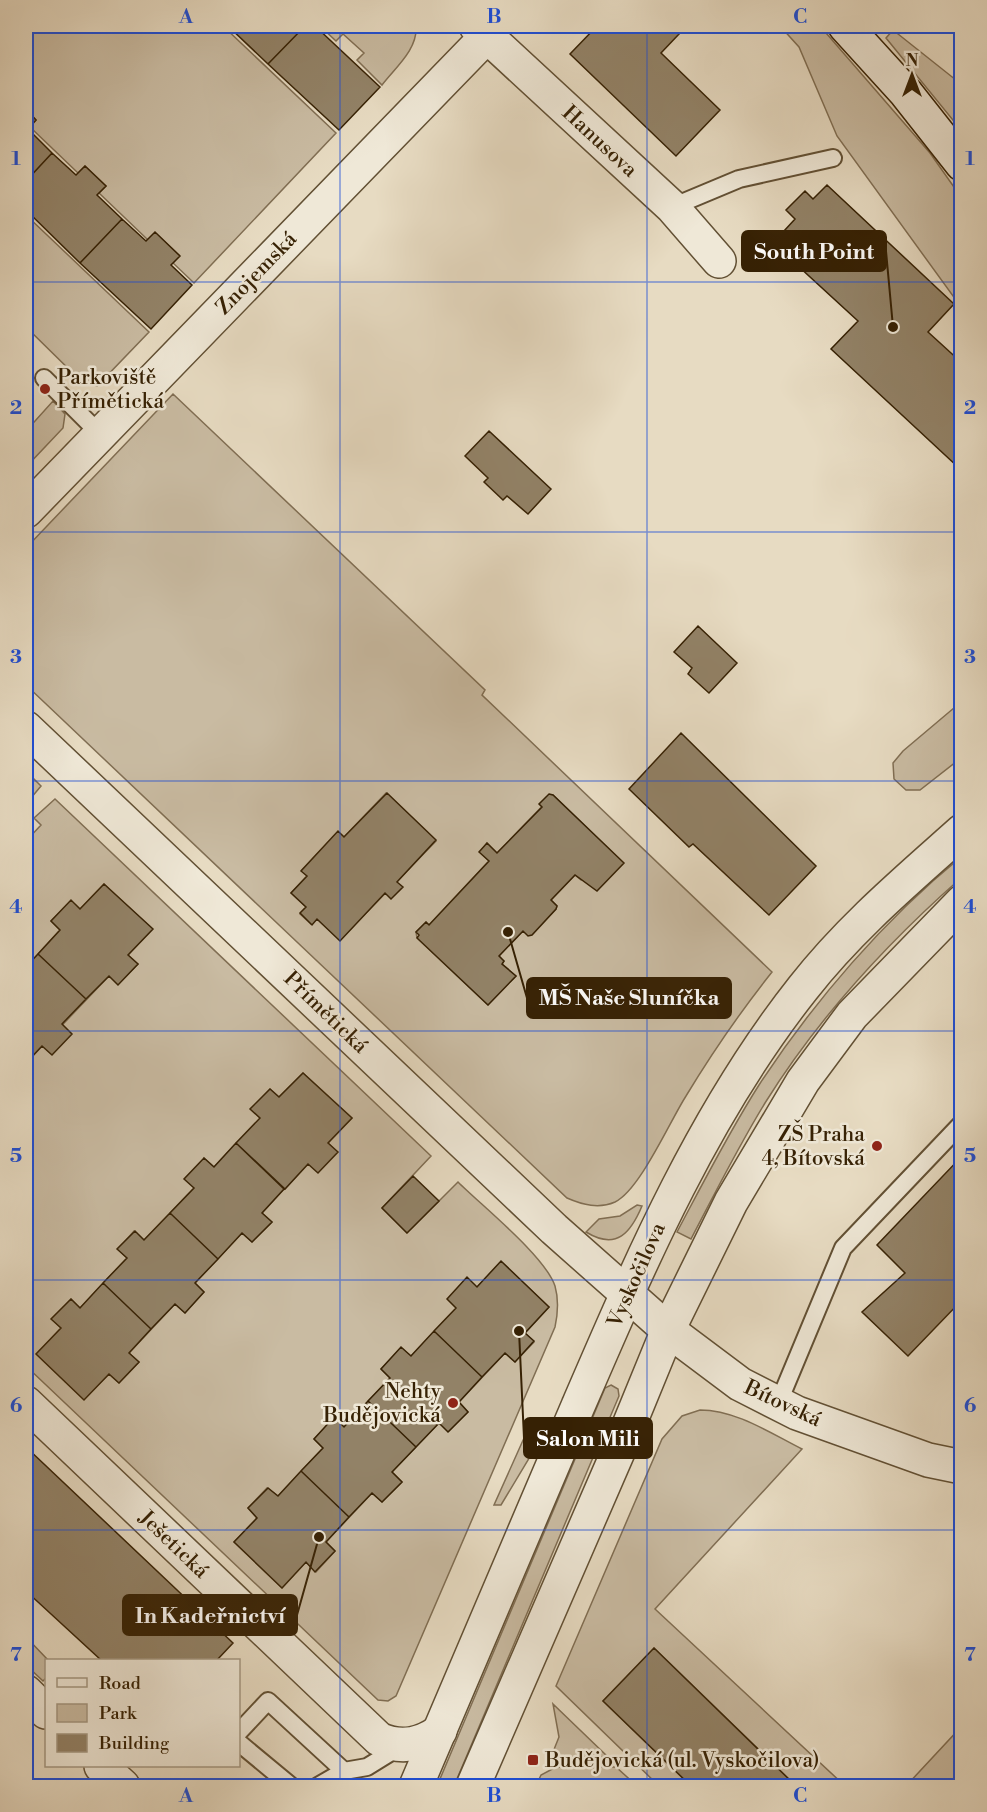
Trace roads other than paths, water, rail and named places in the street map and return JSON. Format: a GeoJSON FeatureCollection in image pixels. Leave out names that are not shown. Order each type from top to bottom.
{"type":"FeatureCollection","features":[{"type":"Feature","properties":{"kind":"street"},"geometry":{"type":"LineString","coordinates":[[845,26],[906,93],[962,164]]}},
{"type":"Feature","properties":{"kind":"street","name":"Hanusova"},"geometry":{"type":"LineString","coordinates":[[481,31],[672,207],[719,261]]}},
{"type":"Feature","properties":{"kind":"street","name":"Znojemská"},"geometry":{"type":"LineString","coordinates":[[26,511],[481,31]]}},
{"type":"Feature","properties":{"kind":"street","name":"Přímětická"},"geometry":{"type":"LineString","coordinates":[[26,728],[627,1296]]}},
{"type":"Feature","properties":{"kind":"street","name":"Vyskočilova"},"geometry":{"type":"LineString","coordinates":[[422,1755],[627,1296],[688,1166],[755,1052],[803,988],[844,939],[962,831]]}},
{"type":"Feature","properties":{"kind":"street"},"geometry":{"type":"LineString","coordinates":[[473,1786],[616,1458],[668,1330],[731,1202],[803,1081],[852,1015],[962,902]]}},
{"type":"Feature","properties":{"kind":"street","name":"Bítovská"},"geometry":{"type":"LineString","coordinates":[[627,1296],[740,1384],[778,1404],[928,1460],[962,1467]]}},
{"type":"Feature","properties":{"kind":"street","name":"Ješetická"},"geometry":{"type":"LineString","coordinates":[[26,1403],[379,1739],[422,1755]]}},
{"type":"Feature","properties":{"kind":"street"},"geometry":{"type":"LineString","coordinates":[[26,1692],[45,1711]]}},
{"type":"Feature","properties":{"kind":"street"},"geometry":{"type":"LineString","coordinates":[[394,1786],[422,1755]]}},
{"type":"Feature","properties":{"kind":"street"},"geometry":{"type":"LineString","coordinates":[[102,1767],[123,1786]]}},
{"type":"Feature","properties":{"kind":"lane"},"geometry":{"type":"LineString","coordinates":[[672,207],[739,179],[833,158]]}},
{"type":"Feature","properties":{"kind":"lane"},"geometry":{"type":"LineString","coordinates":[[44,378],[100,434]]}},
{"type":"Feature","properties":{"kind":"lane"},"geometry":{"type":"LineString","coordinates":[[778,1404],[843,1248],[962,1123]]}},
{"type":"Feature","properties":{"kind":"lane"},"geometry":{"type":"LineString","coordinates":[[240,1732],[268,1701],[344,1771]]}},
{"type":"Feature","properties":{"kind":"lane"},"geometry":{"type":"LineString","coordinates":[[240,1744],[291,1786]]}},
{"type":"Feature","properties":{"kind":"lane"},"geometry":{"type":"LineString","coordinates":[[318,1786],[344,1771],[422,1755]]}},
{"type":"Feature","properties":{"kind":"place","name":"South Point"},"geometry":{"type":"Point","coordinates":[893,327]}},
{"type":"Feature","properties":{"kind":"place","name":"Parkoviště Přímětická"},"geometry":{"type":"Point","coordinates":[45,389]}},
{"type":"Feature","properties":{"kind":"place","name":"MŠ Naše Sluníčka"},"geometry":{"type":"Point","coordinates":[508,932]}},
{"type":"Feature","properties":{"kind":"place","name":"ZŠ Praha 4, Bítovská"},"geometry":{"type":"Point","coordinates":[877,1146]}},
{"type":"Feature","properties":{"kind":"place","name":"Salon Mili"},"geometry":{"type":"Point","coordinates":[519,1331]}},
{"type":"Feature","properties":{"kind":"place","name":"Nehty Budějovická"},"geometry":{"type":"Point","coordinates":[453,1403]}},
{"type":"Feature","properties":{"kind":"place","name":"In Kadeřnictví"},"geometry":{"type":"Point","coordinates":[319,1537]}},
{"type":"Feature","properties":{"kind":"place","name":"Budějovická (ul. Vyskočilova)"},"geometry":{"type":"Point","coordinates":[533,1760]}}]}
